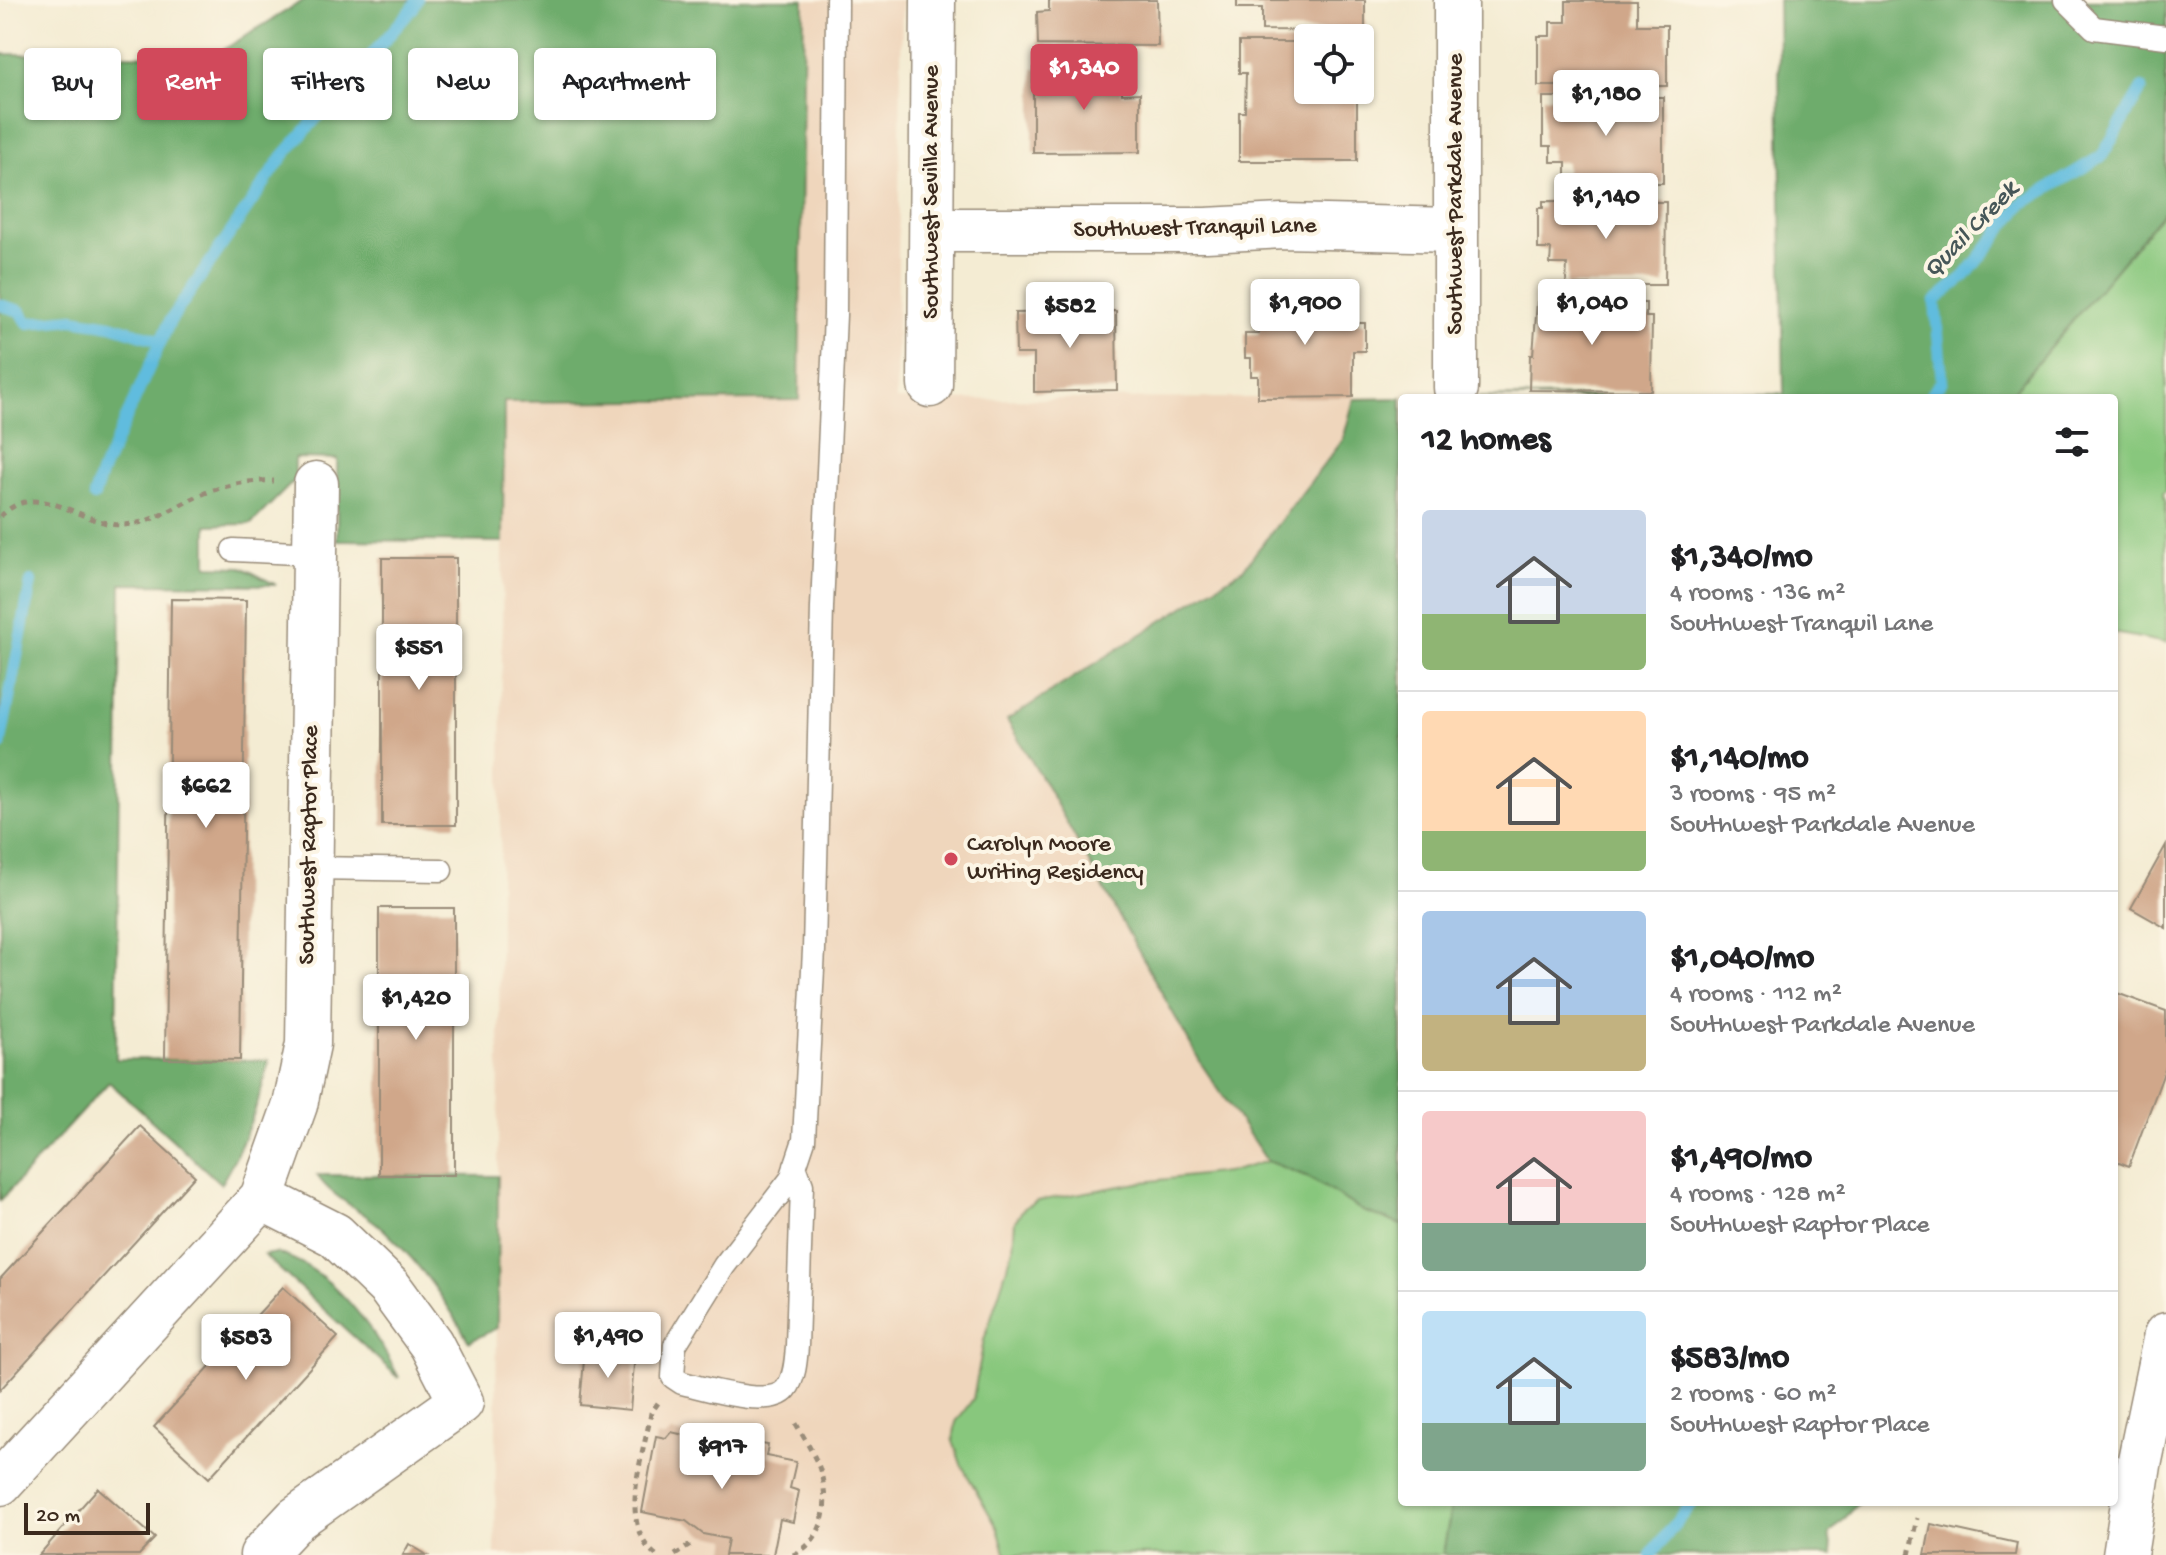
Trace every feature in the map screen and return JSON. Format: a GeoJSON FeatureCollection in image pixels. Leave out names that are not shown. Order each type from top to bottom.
{"type":"FeatureCollection","features":[{"type":"Feature","properties":{"kind":"street","name":"Southwest Sevilla Avenue"},"geometry":{"type":"LineString","coordinates":[[930,385],[933,0]]}},
{"type":"Feature","properties":{"kind":"street","name":"Southwest Parkdale Avenue"},"geometry":{"type":"LineString","coordinates":[[1456,0],[1456,388]]}},
{"type":"Feature","properties":{"kind":"street","name":"Southwest Tranquil Lane"},"geometry":{"type":"LineString","coordinates":[[933,230],[1206,230],[1283,226],[1456,230]]}},
{"type":"Feature","properties":{"kind":"street","name":"Southwest Raptor Place"},"geometry":{"type":"LineString","coordinates":[[0,1483],[262,1198],[295,1105],[308,1044],[316,484]]}},
{"type":"Feature","properties":{"kind":"street"},"geometry":{"type":"LineString","coordinates":[[262,1198],[335,1235],[390,1288],[431,1344],[461,1402],[296,1519],[262,1555]]}},
{"type":"Feature","properties":{"kind":"street"},"geometry":{"type":"LineString","coordinates":[[2125,1555],[2139,1465],[2166,1335]]}},
{"type":"Feature","properties":{"kind":"lane"},"geometry":{"type":"LineString","coordinates":[[795,1166],[802,1185],[797,1346],[795,1367],[786,1389],[757,1398],[682,1383],[674,1378],[672,1369],[675,1345],[724,1266],[791,1179],[795,1166],[804,1140],[814,950],[822,607],[835,315],[837,0]]}},
{"type":"Feature","properties":{"kind":"lane"},"geometry":{"type":"LineString","coordinates":[[2066,0],[2094,28],[2166,37]]}},
{"type":"Feature","properties":{"kind":"lane"},"geometry":{"type":"LineString","coordinates":[[233,550],[315,554]]}},
{"type":"Feature","properties":{"kind":"lane"},"geometry":{"type":"LineString","coordinates":[[310,868],[441,870]]}},
{"type":"Feature","properties":{"kind":"path"},"geometry":{"type":"LineString","coordinates":[[0,516],[18,503],[38,500],[90,519],[120,525],[167,514],[206,493],[250,480],[316,484]]}},
{"type":"Feature","properties":{"kind":"path"},"geometry":{"type":"LineString","coordinates":[[656,1555],[646,1548],[636,1528],[634,1503],[651,1413],[674,1378]]}},
{"type":"Feature","properties":{"kind":"path"},"geometry":{"type":"LineString","coordinates":[[780,1393],[819,1468],[825,1509],[819,1533],[806,1549],[793,1555]]}},
{"type":"Feature","properties":{"kind":"path"},"geometry":{"type":"LineString","coordinates":[[1909,1555],[1917,1518]]}},
{"type":"Feature","properties":{"kind":"path"},"geometry":{"type":"LineString","coordinates":[[675,1555],[695,1542]]}},
{"type":"Feature","properties":{"kind":"shaded area","name":"Carolyn Moore Writing Residency"},"geometry":{"type":"Polygon","coordinates":[[[803,0],[902,0],[896,400],[1398,397],[1398,1506],[1774,1506],[1774,1555],[495,1555],[504,402],[799,400],[803,0]]]}},
{"type":"Feature","properties":{"kind":"green space"},"geometry":{"type":"Polygon","coordinates":[[[304,0],[804,0],[799,400],[504,402],[503,542],[337,540],[337,459],[295,458],[295,480],[251,524],[207,525],[207,566],[242,567],[276,585],[121,584],[116,1059],[269,1060],[250,1124],[221,1184],[109,1082],[0,1201],[0,54],[24,54],[24,120],[121,120],[121,55],[137,55],[137,120],[247,120],[247,48],[226,48],[304,0]]]}},
{"type":"Feature","properties":{"kind":"green space"},"geometry":{"type":"Polygon","coordinates":[[[1778,0],[2166,0],[2166,209],[2011,394],[1784,394],[1778,0]]]}},
{"type":"Feature","properties":{"kind":"green space"},"geometry":{"type":"Polygon","coordinates":[[[2166,209],[2166,490],[2163,494],[2166,503],[2166,643],[2118,634],[2118,394],[2011,394],[2166,209]]]}},
{"type":"Feature","properties":{"kind":"green space"},"geometry":{"type":"Polygon","coordinates":[[[1398,398],[1398,1224],[1363,1211],[1306,1176],[1267,1161],[1202,1065],[1007,720],[1243,569],[1343,440],[1354,399],[1398,398]]]}},
{"type":"Feature","properties":{"kind":"green space"},"geometry":{"type":"Polygon","coordinates":[[[1267,1161],[1306,1176],[1363,1211],[1398,1224],[1398,1506],[1451,1506],[1443,1555],[1006,1555],[998,1529],[961,1464],[953,1441],[956,1422],[973,1399],[984,1340],[1013,1249],[1015,1221],[1025,1207],[1037,1201],[1143,1182],[1234,1171],[1267,1161]]]}},
{"type":"Feature","properties":{"kind":"green space"},"geometry":{"type":"Polygon","coordinates":[[[317,1175],[498,1176],[497,1328],[469,1342],[420,1268],[375,1222],[339,1198],[317,1175]]]}},
{"type":"Feature","properties":{"kind":"green space"},"geometry":{"type":"Polygon","coordinates":[[[276,1253],[315,1272],[349,1302],[377,1339],[399,1378],[264,1255],[276,1253]]]}},
{"type":"Feature","properties":{"kind":"green space"},"geometry":{"type":"Polygon","coordinates":[[[1451,1506],[1856,1506],[1829,1535],[1833,1555],[1443,1555],[1451,1506]]]}},
{"type":"Feature","properties":{"kind":"building"},"geometry":{"type":"Polygon","coordinates":[[[1049,0],[1157,0],[1158,46],[1038,45],[1037,12],[1049,11],[1049,0]]]}},
{"type":"Feature","properties":{"kind":"building"},"geometry":{"type":"Polygon","coordinates":[[[1237,0],[1365,0],[1365,24],[1294,24],[1294,30],[1262,30],[1262,8],[1237,8],[1237,0]]]}},
{"type":"Feature","properties":{"kind":"building"},"geometry":{"type":"Polygon","coordinates":[[[1566,1],[1637,1],[1637,25],[1667,25],[1667,86],[1538,86],[1538,36],[1550,36],[1550,22],[1566,22],[1566,1]]]}},
{"type":"Feature","properties":{"kind":"building"},"geometry":{"type":"Polygon","coordinates":[[[1239,42],[1294,42],[1294,104],[1357,104],[1357,161],[1239,161],[1239,112],[1245,112],[1246,73],[1239,73],[1239,42]]]}},
{"type":"Feature","properties":{"kind":"building"},"geometry":{"type":"Polygon","coordinates":[[[1033,68],[1122,69],[1122,94],[1140,93],[1140,152],[1033,153],[1033,68]]]}},
{"type":"Feature","properties":{"kind":"building"},"geometry":{"type":"Polygon","coordinates":[[[1543,97],[1663,97],[1663,183],[1566,183],[1566,162],[1551,162],[1551,146],[1543,146],[1543,97]]]}},
{"type":"Feature","properties":{"kind":"building"},"geometry":{"type":"Polygon","coordinates":[[[1543,201],[1666,202],[1665,285],[1566,285],[1567,264],[1550,264],[1551,249],[1538,249],[1538,208],[1543,208],[1543,201]]]}},
{"type":"Feature","properties":{"kind":"building"},"geometry":{"type":"Polygon","coordinates":[[[1259,297],[1354,297],[1355,323],[1365,323],[1365,351],[1353,351],[1353,397],[1258,398],[1258,376],[1251,376],[1251,358],[1245,358],[1245,334],[1259,334],[1259,297]]]}},
{"type":"Feature","properties":{"kind":"building"},"geometry":{"type":"Polygon","coordinates":[[[1537,302],[1646,303],[1646,317],[1652,317],[1651,391],[1529,390],[1537,302]]]}},
{"type":"Feature","properties":{"kind":"building"},"geometry":{"type":"Polygon","coordinates":[[[1116,311],[1117,390],[1034,392],[1034,354],[1016,354],[1015,313],[1116,311]]]}},
{"type":"Feature","properties":{"kind":"building"},"geometry":{"type":"Polygon","coordinates":[[[382,558],[456,558],[456,825],[382,825],[382,558]]]}},
{"type":"Feature","properties":{"kind":"building"},"geometry":{"type":"Polygon","coordinates":[[[171,599],[246,600],[240,1060],[165,1059],[171,599]]]}},
{"type":"Feature","properties":{"kind":"building"},"geometry":{"type":"Polygon","coordinates":[[[2166,845],[2166,928],[2131,908],[2166,845]]]}},
{"type":"Feature","properties":{"kind":"building"},"geometry":{"type":"Polygon","coordinates":[[[379,908],[454,908],[454,1175],[379,1175],[379,908]]]}},
{"type":"Feature","properties":{"kind":"building"},"geometry":{"type":"Polygon","coordinates":[[[2118,993],[2166,1011],[2166,1067],[2129,1166],[2118,1162],[2118,993]]]}},
{"type":"Feature","properties":{"kind":"building"},"geometry":{"type":"Polygon","coordinates":[[[140,1126],[195,1176],[0,1390],[0,1279],[140,1126]]]}},
{"type":"Feature","properties":{"kind":"building"},"geometry":{"type":"Polygon","coordinates":[[[283,1287],[338,1337],[209,1478],[154,1427],[283,1287]]]}},
{"type":"Feature","properties":{"kind":"building"},"geometry":{"type":"Polygon","coordinates":[[[585,1349],[635,1354],[630,1410],[580,1405],[585,1349]]]}},
{"type":"Feature","properties":{"kind":"building"},"geometry":{"type":"Polygon","coordinates":[[[671,1432],[689,1436],[694,1442],[739,1450],[741,1441],[768,1445],[766,1456],[796,1462],[790,1488],[799,1491],[793,1522],[780,1519],[773,1555],[725,1555],[728,1539],[703,1534],[686,1521],[642,1512],[656,1436],[666,1438],[671,1432]]]}},
{"type":"Feature","properties":{"kind":"building"},"geometry":{"type":"Polygon","coordinates":[[[98,1488],[155,1538],[139,1555],[39,1555],[98,1488]]]}},
{"type":"Feature","properties":{"kind":"building"},"geometry":{"type":"Polygon","coordinates":[[[1931,1524],[2017,1543],[2015,1555],[1925,1555],[1931,1524]]]}},
{"type":"Feature","properties":{"kind":"building"},"geometry":{"type":"Polygon","coordinates":[[[409,1544],[427,1555],[403,1555],[409,1544]]]}},
{"type":"Feature","properties":{"kind":"waterway"},"geometry":{"type":"LineString","coordinates":[[94,496],[170,321],[283,156],[417,0]]}},
{"type":"Feature","properties":{"kind":"waterway","name":"Quail Creek"},"geometry":{"type":"LineString","coordinates":[[1931,394],[1942,381],[1935,301],[1965,276],[2022,204],[2102,156],[2142,88]]}},
{"type":"Feature","properties":{"kind":"waterway"},"geometry":{"type":"LineString","coordinates":[[0,305],[20,311],[28,323],[73,319],[111,325],[161,341]]}},
{"type":"Feature","properties":{"kind":"waterway"},"geometry":{"type":"LineString","coordinates":[[0,746],[31,582]]}},
{"type":"Feature","properties":{"kind":"waterway","name":"Quail Creek"},"geometry":{"type":"LineString","coordinates":[[1651,1555],[1689,1506]]}},
{"type":"Feature","properties":{"kind":"place","name":"Carolyn Moore Writing Residency"},"geometry":{"type":"Point","coordinates":[951,859]}}]}
